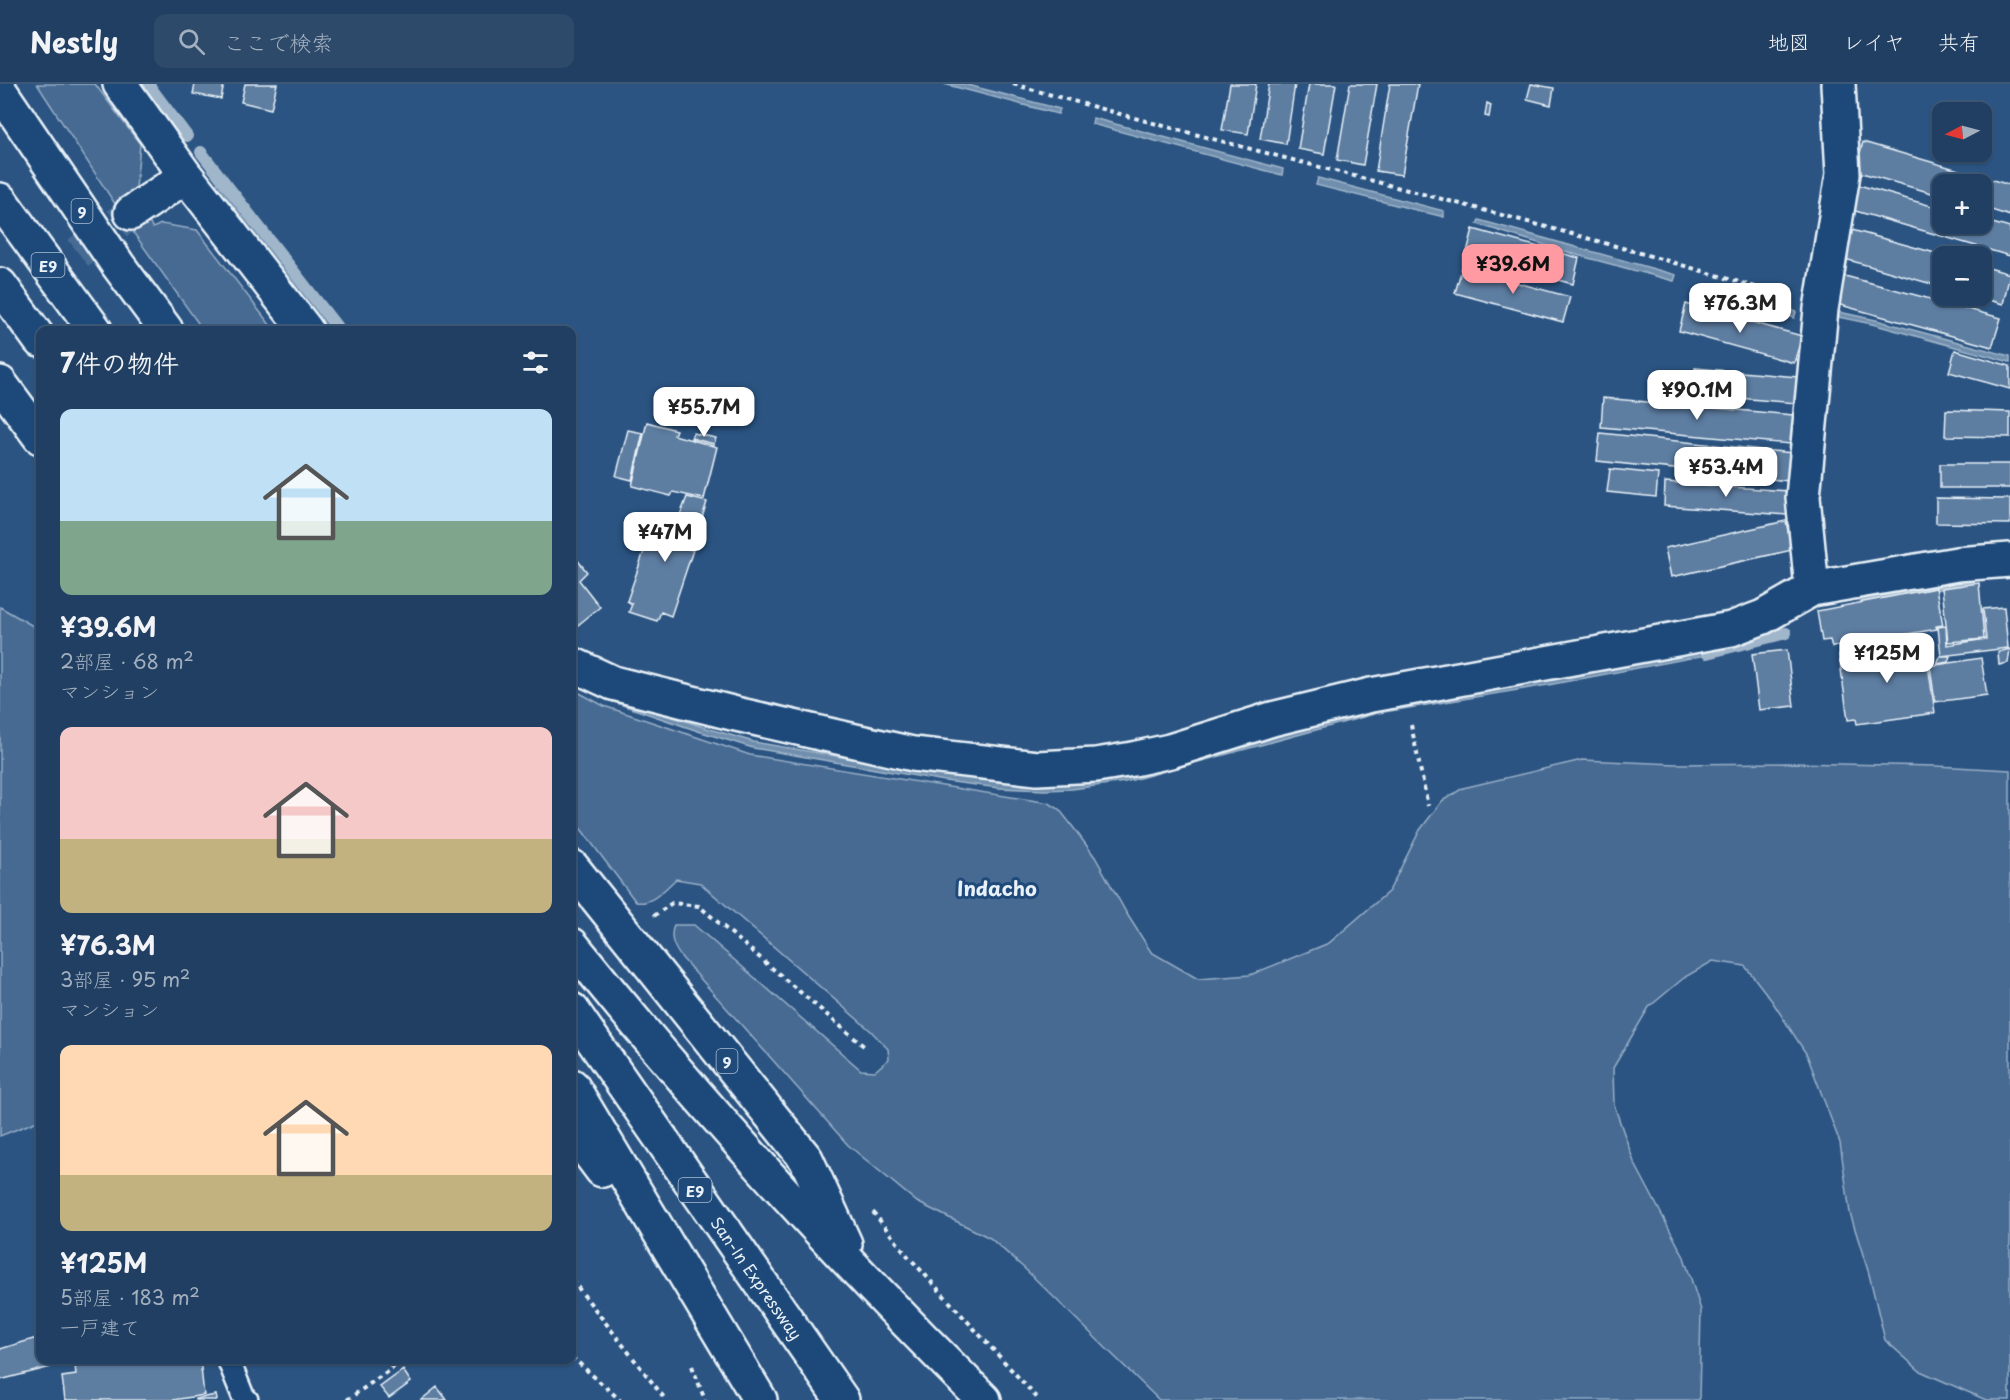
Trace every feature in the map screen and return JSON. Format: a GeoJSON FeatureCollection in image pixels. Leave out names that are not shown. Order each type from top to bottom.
{"type":"FeatureCollection","features":[{"type":"Feature","properties":{"kind":"main road"},"geometry":{"type":"LineString","coordinates":[[120,84],[186,176],[303,326]]}},
{"type":"Feature","properties":{"kind":"main road"},"geometry":{"type":"LineString","coordinates":[[1812,590],[1803,497],[1822,304],[1843,174],[1838,84]]}},
{"type":"Feature","properties":{"kind":"main road","name":"9"},"geometry":{"type":"LineString","coordinates":[[0,91],[118,266],[163,326]]}},
{"type":"Feature","properties":{"kind":"main road"},"geometry":{"type":"LineString","coordinates":[[131,213],[186,176]]}},
{"type":"Feature","properties":{"kind":"main road","name":"E9"},"geometry":{"type":"LineString","coordinates":[[0,200],[92,326]]}},
{"type":"Feature","properties":{"kind":"main road"},"geometry":{"type":"LineString","coordinates":[[0,285],[36,334]]}},
{"type":"Feature","properties":{"kind":"main road"},"geometry":{"type":"LineString","coordinates":[[0,383],[36,432]]}},
{"type":"Feature","properties":{"kind":"main road"},"geometry":{"type":"LineString","coordinates":[[576,666],[613,683],[736,714],[913,754],[1037,768],[1084,766],[1170,751],[1272,719],[1393,690],[1731,628],[1763,617],[1812,590],[1957,564],[2010,560]]}},
{"type":"Feature","properties":{"kind":"main road","name":"9"},"geometry":{"type":"LineString","coordinates":[[576,872],[806,1159],[857,1270],[984,1400]]}},
{"type":"Feature","properties":{"kind":"main road"},"geometry":{"type":"LineString","coordinates":[[576,950],[742,1148],[857,1270]]}},
{"type":"Feature","properties":{"kind":"main road","name":"San-In Expressway"},"geometry":{"type":"LineString","coordinates":[[576,1016],[819,1369]]}},
{"type":"Feature","properties":{"kind":"main road","name":"San-In Expressway"},"geometry":{"type":"LineString","coordinates":[[576,1047],[842,1400]]}},
{"type":"Feature","properties":{"kind":"main road"},"geometry":{"type":"LineString","coordinates":[[576,1093],[760,1400]]}},
{"type":"Feature","properties":{"kind":"main road"},"geometry":{"type":"LineString","coordinates":[[576,1135],[697,1296]]}},
{"type":"Feature","properties":{"kind":"lane"},"geometry":{"type":"LineString","coordinates":[[230,1364],[243,1396],[247,1400]]}},
{"type":"Feature","properties":{"kind":"path"},"geometry":{"type":"LineString","coordinates":[[1013,84],[1503,215],[1698,269],[1800,301],[1822,304]]}},
{"type":"Feature","properties":{"kind":"path"},"geometry":{"type":"LineString","coordinates":[[1411,722],[1428,806]]}},
{"type":"Feature","properties":{"kind":"path"},"geometry":{"type":"LineString","coordinates":[[654,916],[672,903],[699,906],[866,1048]]}},
{"type":"Feature","properties":{"kind":"path"},"geometry":{"type":"LineString","coordinates":[[576,1285],[666,1400]]}},
{"type":"Feature","properties":{"kind":"path"},"geometry":{"type":"LineString","coordinates":[[576,1361],[620,1400]]}},
{"type":"Feature","properties":{"kind":"path"},"geometry":{"type":"LineString","coordinates":[[347,1400],[398,1364]]}},
{"type":"Feature","properties":{"kind":"path"},"geometry":{"type":"LineString","coordinates":[[692,1366],[705,1400]]}},
{"type":"Feature","properties":{"kind":"shaded area"},"geometry":{"type":"Polygon","coordinates":[[[37,84],[95,84],[140,144],[136,188],[115,204],[37,84]]]}},
{"type":"Feature","properties":{"kind":"shaded area"},"geometry":{"type":"Polygon","coordinates":[[[944,84],[964,84],[1060,109],[1058,114],[944,84]]]}},
{"type":"Feature","properties":{"kind":"shaded area"},"geometry":{"type":"Polygon","coordinates":[[[1093,118],[1283,169],[1282,175],[1092,124],[1093,118]]]}},
{"type":"Feature","properties":{"kind":"shaded area"},"geometry":{"type":"Polygon","coordinates":[[[1318,178],[1444,211],[1444,217],[1316,185],[1318,178]]]}},
{"type":"Feature","properties":{"kind":"shaded area"},"geometry":{"type":"Polygon","coordinates":[[[220,182],[331,326],[323,326],[215,185],[220,182]]]}},
{"type":"Feature","properties":{"kind":"shaded area"},"geometry":{"type":"Polygon","coordinates":[[[1479,220],[1676,275],[1674,281],[1577,255],[1477,224],[1479,220]]]}},
{"type":"Feature","properties":{"kind":"shaded area"},"geometry":{"type":"Polygon","coordinates":[[[148,221],[153,228],[161,224],[197,230],[271,326],[200,326],[133,232],[148,221]]]}},
{"type":"Feature","properties":{"kind":"shaded area"},"geometry":{"type":"Polygon","coordinates":[[[1712,286],[1796,312],[1794,318],[1711,291],[1712,286]]]}},
{"type":"Feature","properties":{"kind":"shaded area"},"geometry":{"type":"Polygon","coordinates":[[[1839,312],[2010,356],[2010,362],[1872,324],[1838,317],[1839,312]]]}},
{"type":"Feature","properties":{"kind":"shaded area"},"geometry":{"type":"Polygon","coordinates":[[[0,607],[36,628],[36,1121],[0,1136],[0,607]]]}},
{"type":"Feature","properties":{"kind":"shaded area"},"geometry":{"type":"Polygon","coordinates":[[[1720,647],[1722,652],[1548,685],[1378,713],[1125,782],[1072,789],[999,788],[753,748],[608,700],[611,695],[754,742],[1000,782],[1079,783],[1123,777],[1331,719],[1429,699],[1720,647]]]}},
{"type":"Feature","properties":{"kind":"shaded area"},"geometry":{"type":"Polygon","coordinates":[[[576,691],[604,706],[750,755],[1049,803],[1059,809],[1095,857],[1151,952],[1198,979],[1250,975],[1329,943],[1389,891],[1420,830],[1442,801],[1463,788],[1582,760],[1676,764],[1793,763],[1936,766],[2010,770],[2010,1400],[1986,1400],[1920,1371],[1885,1340],[1869,1274],[1850,1213],[1840,1143],[1807,1055],[1772,1001],[1745,966],[1713,961],[1685,977],[1649,1007],[1613,1068],[1614,1105],[1634,1162],[1684,1257],[1701,1310],[1699,1400],[1159,1400],[1025,1269],[990,1238],[917,1202],[848,1145],[682,958],[673,943],[674,925],[694,925],[861,1070],[875,1071],[889,1059],[888,1049],[871,1031],[700,883],[676,879],[653,899],[636,902],[576,822],[576,691]]]}},
{"type":"Feature","properties":{"kind":"building"},"geometry":{"type":"Polygon","coordinates":[[[195,84],[224,84],[221,99],[193,94],[195,84]]]}},
{"type":"Feature","properties":{"kind":"building"},"geometry":{"type":"Polygon","coordinates":[[[245,84],[277,84],[271,109],[241,102],[245,84]]]}},
{"type":"Feature","properties":{"kind":"building"},"geometry":{"type":"Polygon","coordinates":[[[1230,84],[1256,84],[1248,134],[1222,130],[1230,84]]]}},
{"type":"Feature","properties":{"kind":"building"},"geometry":{"type":"Polygon","coordinates":[[[1269,84],[1295,84],[1286,144],[1260,139],[1269,84]]]}},
{"type":"Feature","properties":{"kind":"building"},"geometry":{"type":"Polygon","coordinates":[[[1309,84],[1336,84],[1324,154],[1298,149],[1309,84]]]}},
{"type":"Feature","properties":{"kind":"building"},"geometry":{"type":"Polygon","coordinates":[[[1350,84],[1377,84],[1363,165],[1337,160],[1350,84]]]}},
{"type":"Feature","properties":{"kind":"building"},"geometry":{"type":"Polygon","coordinates":[[[1390,84],[1418,84],[1402,175],[1376,171],[1390,84]]]}},
{"type":"Feature","properties":{"kind":"building"},"geometry":{"type":"Polygon","coordinates":[[[1531,84],[1554,88],[1551,105],[1527,99],[1531,84]]]}},
{"type":"Feature","properties":{"kind":"building"},"geometry":{"type":"Polygon","coordinates":[[[1487,103],[1491,105],[1489,117],[1485,116],[1487,103]]]}},
{"type":"Feature","properties":{"kind":"building"},"geometry":{"type":"Polygon","coordinates":[[[1863,142],[1972,174],[1932,174],[1932,193],[1855,171],[1863,142]]]}},
{"type":"Feature","properties":{"kind":"building"},"geometry":{"type":"Polygon","coordinates":[[[1992,180],[2010,185],[2010,216],[1992,210],[1992,180]]]}},
{"type":"Feature","properties":{"kind":"building"},"geometry":{"type":"Polygon","coordinates":[[[1859,185],[1932,206],[1932,233],[1852,210],[1859,185]]]}},
{"type":"Feature","properties":{"kind":"building"},"geometry":{"type":"Polygon","coordinates":[[[1992,223],[2010,228],[2010,256],[1992,251],[1992,246],[1976,246],[1934,234],[1992,234],[1992,223]]]}},
{"type":"Feature","properties":{"kind":"building"},"geometry":{"type":"Polygon","coordinates":[[[1473,229],[1579,258],[1573,284],[1466,256],[1473,229]]]}},
{"type":"Feature","properties":{"kind":"building"},"geometry":{"type":"Polygon","coordinates":[[[1852,230],[1932,252],[1932,284],[1845,259],[1852,230]]]}},
{"type":"Feature","properties":{"kind":"building"},"geometry":{"type":"Polygon","coordinates":[[[1462,268],[1570,297],[1563,322],[1455,293],[1462,268]]]}},
{"type":"Feature","properties":{"kind":"building"},"geometry":{"type":"Polygon","coordinates":[[[1992,269],[2010,274],[2003,304],[1992,301],[1992,269]]]}},
{"type":"Feature","properties":{"kind":"building"},"geometry":{"type":"Polygon","coordinates":[[[1845,276],[1932,299],[1932,306],[1956,306],[2001,318],[1992,347],[1837,304],[1845,276]]]}},
{"type":"Feature","properties":{"kind":"building"},"geometry":{"type":"Polygon","coordinates":[[[1686,304],[1802,336],[1794,363],[1679,331],[1686,304]]]}},
{"type":"Feature","properties":{"kind":"building"},"geometry":{"type":"Polygon","coordinates":[[[1955,350],[2010,366],[2010,389],[1949,372],[1955,350]]]}},
{"type":"Feature","properties":{"kind":"building"},"geometry":{"type":"Polygon","coordinates":[[[1695,368],[1798,377],[1796,403],[1693,394],[1695,368]]]}},
{"type":"Feature","properties":{"kind":"building"},"geometry":{"type":"Polygon","coordinates":[[[1603,398],[1793,415],[1791,444],[1601,427],[1603,398]]]}},
{"type":"Feature","properties":{"kind":"building"},"geometry":{"type":"Polygon","coordinates":[[[1946,410],[2010,412],[2010,437],[1945,436],[1946,410]]]}},
{"type":"Feature","properties":{"kind":"building"},"geometry":{"type":"Polygon","coordinates":[[[647,422],[676,430],[674,435],[717,447],[704,499],[673,492],[671,496],[632,486],[647,422]]]}},
{"type":"Feature","properties":{"kind":"building"},"geometry":{"type":"Polygon","coordinates":[[[628,430],[643,433],[632,480],[616,476],[628,430]]]}},
{"type":"Feature","properties":{"kind":"building"},"geometry":{"type":"Polygon","coordinates":[[[693,433],[716,438],[714,444],[691,438],[693,433]]]}},
{"type":"Feature","properties":{"kind":"building"},"geometry":{"type":"Polygon","coordinates":[[[1600,433],[1792,453],[1789,481],[1597,461],[1600,433]]]}},
{"type":"Feature","properties":{"kind":"building"},"geometry":{"type":"Polygon","coordinates":[[[1940,464],[2010,464],[2010,488],[1940,488],[1940,464]]]}},
{"type":"Feature","properties":{"kind":"building"},"geometry":{"type":"Polygon","coordinates":[[[1610,469],[1658,474],[1656,497],[1607,492],[1610,469]]]}},
{"type":"Feature","properties":{"kind":"building"},"geometry":{"type":"Polygon","coordinates":[[[1665,482],[1788,491],[1787,515],[1664,506],[1665,482]]]}},
{"type":"Feature","properties":{"kind":"building"},"geometry":{"type":"Polygon","coordinates":[[[687,497],[707,502],[688,549],[693,550],[671,616],[661,612],[657,621],[629,612],[632,604],[627,601],[655,519],[677,523],[687,497]]]}},
{"type":"Feature","properties":{"kind":"building"},"geometry":{"type":"Polygon","coordinates":[[[1936,498],[2010,499],[2010,524],[1936,523],[1936,498]]]}},
{"type":"Feature","properties":{"kind":"building"},"geometry":{"type":"Polygon","coordinates":[[[1786,521],[1792,550],[1671,577],[1665,548],[1786,521]]]}},
{"type":"Feature","properties":{"kind":"building"},"geometry":{"type":"Polygon","coordinates":[[[576,558],[587,572],[579,580],[600,607],[576,627],[576,558]]]}},
{"type":"Feature","properties":{"kind":"building"},"geometry":{"type":"Polygon","coordinates":[[[1979,583],[1984,639],[1948,642],[1942,588],[1979,583]]]}},
{"type":"Feature","properties":{"kind":"building"},"geometry":{"type":"Polygon","coordinates":[[[1936,588],[1943,625],[1936,626],[1937,629],[1832,647],[1830,640],[1822,641],[1817,611],[1936,588]]]}},
{"type":"Feature","properties":{"kind":"building"},"geometry":{"type":"Polygon","coordinates":[[[2004,607],[2008,648],[1941,656],[1938,627],[1946,626],[1947,645],[1986,639],[1983,609],[2004,607]]]}},
{"type":"Feature","properties":{"kind":"building"},"geometry":{"type":"Polygon","coordinates":[[[1925,644],[1935,713],[1857,724],[1856,719],[1848,720],[1839,655],[1925,644]]]}},
{"type":"Feature","properties":{"kind":"building"},"geometry":{"type":"Polygon","coordinates":[[[2010,649],[2008,663],[1999,665],[1998,652],[2010,649]]]}},
{"type":"Feature","properties":{"kind":"building"},"geometry":{"type":"Polygon","coordinates":[[[1787,650],[1794,706],[1759,710],[1752,654],[1787,650]]]}},
{"type":"Feature","properties":{"kind":"building"},"geometry":{"type":"Polygon","coordinates":[[[1940,656],[1950,656],[1948,662],[1937,664],[1940,656]]]}},
{"type":"Feature","properties":{"kind":"building"},"geometry":{"type":"Polygon","coordinates":[[[1981,658],[1987,695],[1935,702],[1930,666],[1981,658]]]}},
{"type":"Feature","properties":{"kind":"building"},"geometry":{"type":"Polygon","coordinates":[[[36,1338],[36,1364],[50,1364],[51,1367],[0,1380],[0,1349],[36,1338]]]}},
{"type":"Feature","properties":{"kind":"building"},"geometry":{"type":"Polygon","coordinates":[[[201,1364],[204,1395],[173,1400],[65,1400],[62,1377],[76,1375],[75,1365],[201,1364]]]}},
{"type":"Feature","properties":{"kind":"building"},"geometry":{"type":"Polygon","coordinates":[[[403,1370],[411,1382],[389,1398],[380,1387],[403,1370]]]}},
{"type":"Feature","properties":{"kind":"building"},"geometry":{"type":"Polygon","coordinates":[[[437,1387],[447,1400],[421,1400],[437,1387]]]}},
{"type":"Feature","properties":{"kind":"building"},"geometry":{"type":"Polygon","coordinates":[[[216,1395],[217,1400],[195,1400],[195,1399],[216,1395]]]}},
{"type":"Feature","properties":{"kind":"waterway"},"geometry":{"type":"LineString","coordinates":[[148,84],[187,136]]}},
{"type":"Feature","properties":{"kind":"waterway"},"geometry":{"type":"LineString","coordinates":[[201,152],[336,326]]}},
{"type":"Feature","properties":{"kind":"waterway"},"geometry":{"type":"LineString","coordinates":[[1865,599],[1928,585],[1969,582]]}},
{"type":"Feature","properties":{"kind":"waterway"},"geometry":{"type":"LineString","coordinates":[[1707,653],[1786,633]]}},
{"type":"Feature","properties":{"kind":"tunnel"},"geometry":{"type":"LineString","coordinates":[[0,312],[131,213]]}},
{"type":"Feature","properties":{"kind":"district","name":"Indacho"},"geometry":{"type":"Point","coordinates":[997,888]}}]}
